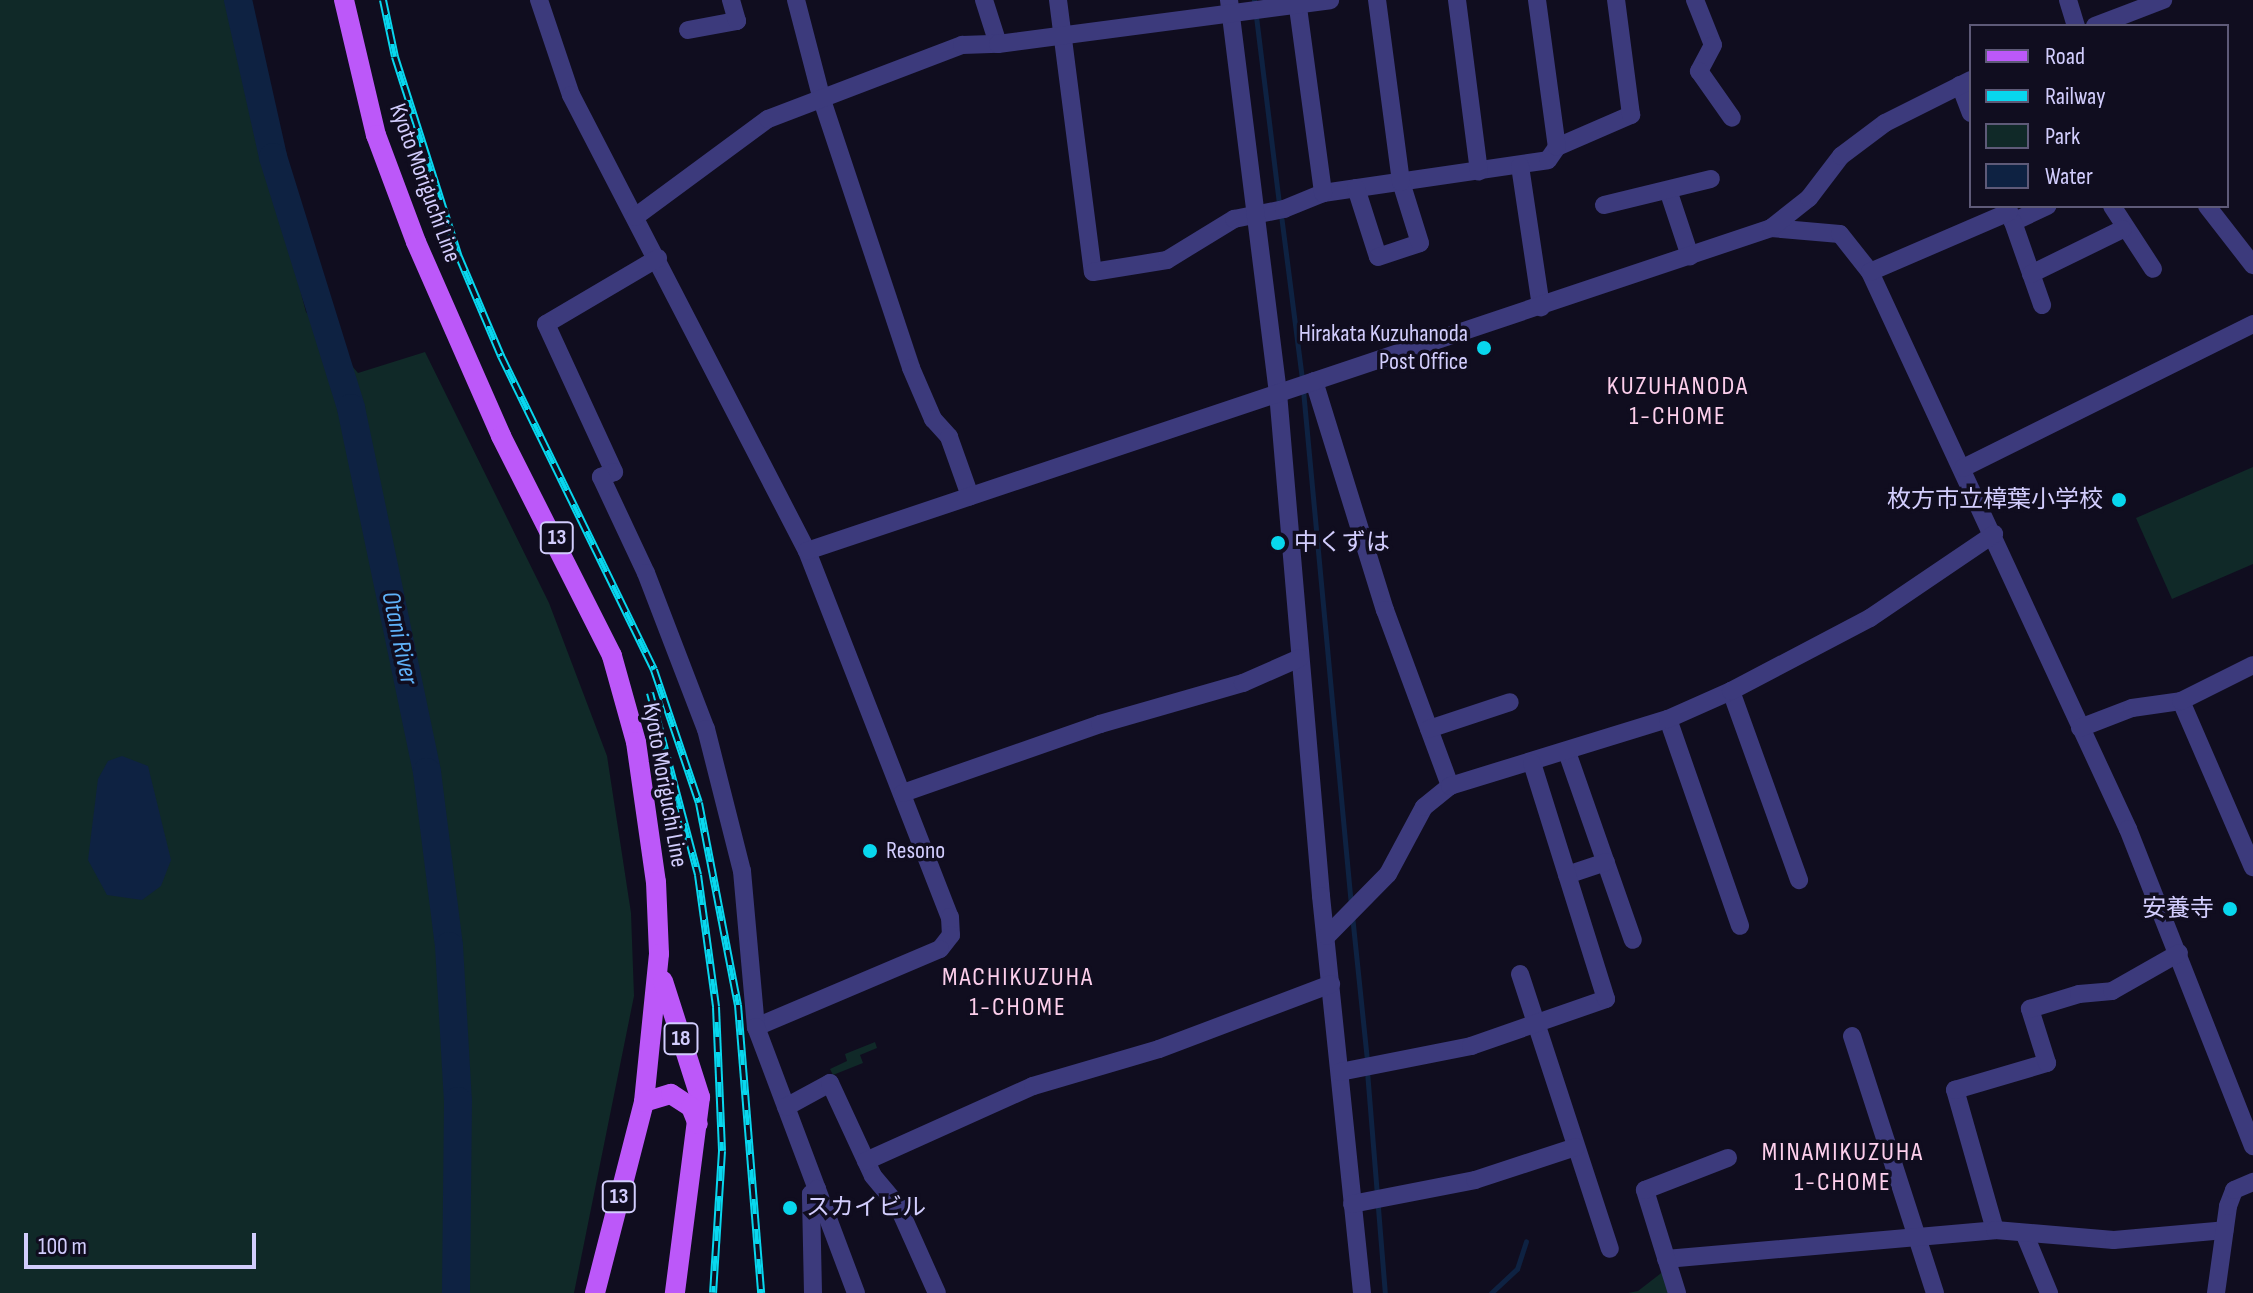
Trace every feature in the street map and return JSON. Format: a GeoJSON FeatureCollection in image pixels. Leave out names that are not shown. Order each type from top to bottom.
{"type":"FeatureCollection","features":[{"type":"Feature","properties":{"kind":"main road","name":"Kyoto Moriguchi Line"},"geometry":{"type":"LineString","coordinates":[[344,0],[376,135],[416,242],[501,436],[612,656],[636,742],[656,882],[659,954],[644,1102],[595,1293]]}},
{"type":"Feature","properties":{"kind":"main road","name":"18"},"geometry":{"type":"LineString","coordinates":[[659,954],[664,992],[700,1097],[675,1293]]}},
{"type":"Feature","properties":{"kind":"main road"},"geometry":{"type":"LineString","coordinates":[[644,1102],[671,1094],[691,1107],[698,1124]]}},
{"type":"Feature","properties":{"kind":"street"},"geometry":{"type":"LineString","coordinates":[[539,0],[571,95],[807,551],[950,917],[951,935],[940,949],[756,1027]]}},
{"type":"Feature","properties":{"kind":"street"},"geometry":{"type":"LineString","coordinates":[[697,24],[737,21],[731,0]]}},
{"type":"Feature","properties":{"kind":"street"},"geometry":{"type":"LineString","coordinates":[[796,0],[822,100],[911,368],[933,419],[949,437],[970,496]]}},
{"type":"Feature","properties":{"kind":"street"},"geometry":{"type":"LineString","coordinates":[[984,0],[998,44]]}},
{"type":"Feature","properties":{"kind":"street"},"geometry":{"type":"LineString","coordinates":[[1058,0],[1093,272],[1167,260],[1234,219],[1284,209],[1323,193],[1548,160],[1557,147],[1631,115],[1616,0]]}},
{"type":"Feature","properties":{"kind":"street"},"geometry":{"type":"LineString","coordinates":[[635,217],[768,119],[962,45],[1062,36],[1230,7],[1330,0]]}},
{"type":"Feature","properties":{"kind":"street"},"geometry":{"type":"LineString","coordinates":[[1356,188],[1378,257],[1420,243],[1401,182],[1377,0]]}},
{"type":"Feature","properties":{"kind":"street"},"geometry":{"type":"LineString","coordinates":[[1457,0],[1479,172]]}},
{"type":"Feature","properties":{"kind":"street"},"geometry":{"type":"LineString","coordinates":[[1537,0],[1557,147]]}},
{"type":"Feature","properties":{"kind":"street"},"geometry":{"type":"LineString","coordinates":[[1695,0],[1713,45],[1699,71],[1732,118]]}},
{"type":"Feature","properties":{"kind":"street"},"geometry":{"type":"LineString","coordinates":[[2068,0],[2075,24]]}},
{"type":"Feature","properties":{"kind":"street"},"geometry":{"type":"LineString","coordinates":[[2100,24],[2163,0]]}},
{"type":"Feature","properties":{"kind":"street"},"geometry":{"type":"LineString","coordinates":[[1297,2],[1323,193]]}},
{"type":"Feature","properties":{"kind":"street"},"geometry":{"type":"LineString","coordinates":[[1230,7],[1278,393],[1300,658],[1362,1293]]}},
{"type":"Feature","properties":{"kind":"street"},"geometry":{"type":"LineString","coordinates":[[807,551],[1771,228],[1809,198],[1841,156],[1885,123],[1966,83]]}},
{"type":"Feature","properties":{"kind":"street"},"geometry":{"type":"LineString","coordinates":[[1520,166],[1541,307]]}},
{"type":"Feature","properties":{"kind":"street"},"geometry":{"type":"LineString","coordinates":[[1604,205],[1711,179]]}},
{"type":"Feature","properties":{"kind":"street"},"geometry":{"type":"LineString","coordinates":[[1668,190],[1690,256]]}},
{"type":"Feature","properties":{"kind":"street"},"geometry":{"type":"LineString","coordinates":[[1870,272],[2010,213],[2036,208]]}},
{"type":"Feature","properties":{"kind":"street"},"geometry":{"type":"LineString","coordinates":[[2113,208],[2123,229],[2153,269]]}},
{"type":"Feature","properties":{"kind":"street"},"geometry":{"type":"LineString","coordinates":[[2209,208],[2253,265]]}},
{"type":"Feature","properties":{"kind":"street"},"geometry":{"type":"LineString","coordinates":[[2010,213],[2042,305]]}},
{"type":"Feature","properties":{"kind":"street"},"geometry":{"type":"LineString","coordinates":[[1771,228],[1840,234],[1870,272],[1994,534],[2179,953],[2253,1146]]}},
{"type":"Feature","properties":{"kind":"street"},"geometry":{"type":"LineString","coordinates":[[2031,274],[2123,229]]}},
{"type":"Feature","properties":{"kind":"street"},"geometry":{"type":"LineString","coordinates":[[658,258],[546,324],[614,472],[601,477],[646,573],[706,729],[742,871],[756,1027],[856,1293]]}},
{"type":"Feature","properties":{"kind":"street"},"geometry":{"type":"LineString","coordinates":[[1963,468],[2253,324]]}},
{"type":"Feature","properties":{"kind":"street"},"geometry":{"type":"LineString","coordinates":[[1314,381],[1385,610],[1450,786]]}},
{"type":"Feature","properties":{"kind":"street"},"geometry":{"type":"LineString","coordinates":[[1327,936],[1388,874],[1424,807],[1450,786],[1668,719],[1731,691],[1870,618],[1994,534]]}},
{"type":"Feature","properties":{"kind":"street"},"geometry":{"type":"LineString","coordinates":[[903,793],[1100,724],[1243,683],[1300,658]]}},
{"type":"Feature","properties":{"kind":"street"},"geometry":{"type":"LineString","coordinates":[[2080,728],[2132,708],[2181,701],[2253,665]]}},
{"type":"Feature","properties":{"kind":"street"},"geometry":{"type":"LineString","coordinates":[[1731,691],[1799,880]]}},
{"type":"Feature","properties":{"kind":"street"},"geometry":{"type":"LineString","coordinates":[[2181,701],[2253,867]]}},
{"type":"Feature","properties":{"kind":"street"},"geometry":{"type":"LineString","coordinates":[[1429,729],[1510,702]]}},
{"type":"Feature","properties":{"kind":"street"},"geometry":{"type":"LineString","coordinates":[[1668,719],[1740,926]]}},
{"type":"Feature","properties":{"kind":"street"},"geometry":{"type":"LineString","coordinates":[[1567,752],[1633,940]]}},
{"type":"Feature","properties":{"kind":"street"},"geometry":{"type":"LineString","coordinates":[[1340,1072],[1471,1046],[1606,999],[1532,763]]}},
{"type":"Feature","properties":{"kind":"street"},"geometry":{"type":"LineString","coordinates":[[1567,875],[1606,862]]}},
{"type":"Feature","properties":{"kind":"street"},"geometry":{"type":"LineString","coordinates":[[1995,1230],[1955,1090],[2047,1063],[2030,1009],[2079,994],[2112,991],[2179,953]]}},
{"type":"Feature","properties":{"kind":"street"},"geometry":{"type":"LineString","coordinates":[[1520,974],[1610,1249]]}},
{"type":"Feature","properties":{"kind":"street"},"geometry":{"type":"LineString","coordinates":[[866,1161],[1033,1086],[1159,1049],[1331,984]]}},
{"type":"Feature","properties":{"kind":"street"},"geometry":{"type":"LineString","coordinates":[[1852,1036],[1935,1293]]}},
{"type":"Feature","properties":{"kind":"street"},"geometry":{"type":"LineString","coordinates":[[786,1107],[830,1083],[866,1161],[898,1206],[937,1293]]}},
{"type":"Feature","properties":{"kind":"street"},"geometry":{"type":"LineString","coordinates":[[1352,1204],[1475,1180],[1576,1147]]}},
{"type":"Feature","properties":{"kind":"street"},"geometry":{"type":"LineString","coordinates":[[1677,1293],[1645,1190],[1728,1158]]}},
{"type":"Feature","properties":{"kind":"street"},"geometry":{"type":"LineString","coordinates":[[2216,1293],[2234,1190],[2253,1182]]}},
{"type":"Feature","properties":{"kind":"street"},"geometry":{"type":"LineString","coordinates":[[813,1293],[811,1194],[817,1189]]}},
{"type":"Feature","properties":{"kind":"street"},"geometry":{"type":"LineString","coordinates":[[1666,1259],[1995,1230],[2025,1235],[2114,1240],[2225,1230]]}},
{"type":"Feature","properties":{"kind":"street"},"geometry":{"type":"LineString","coordinates":[[2025,1235],[2049,1293]]}},
{"type":"Feature","properties":{"kind":"green space"},"geometry":{"type":"Polygon","coordinates":[[[0,0],[225,0],[306,312],[358,373],[425,352],[549,603],[607,756],[631,913],[634,996],[574,1293],[0,1293],[0,0]]]}},
{"type":"Feature","properties":{"kind":"green space"},"geometry":{"type":"Polygon","coordinates":[[[2253,467],[2253,564],[2172,599],[2136,518],[2253,467]]]}},
{"type":"Feature","properties":{"kind":"green space"},"geometry":{"type":"Polygon","coordinates":[[[875,1042],[877,1048],[860,1055],[863,1063],[833,1075],[830,1069],[847,1061],[845,1054],[875,1042]]]}},
{"type":"Feature","properties":{"kind":"green space"},"geometry":{"type":"Polygon","coordinates":[[[1669,1267],[1677,1293],[1628,1293],[1638,1291],[1669,1267]]]}},
{"type":"Feature","properties":{"kind":"water"},"geometry":{"type":"Polygon","coordinates":[[[122,756],[148,766],[171,860],[161,886],[142,900],[107,895],[88,860],[98,779],[108,761],[122,756]]]}},
{"type":"Feature","properties":{"kind":"waterway","name":"Otani River"},"geometry":{"type":"LineString","coordinates":[[238,0],[273,157],[351,408],[427,772],[449,946],[458,1101],[456,1293]]}},
{"type":"Feature","properties":{"kind":"waterway"},"geometry":{"type":"LineString","coordinates":[[1254,0],[1279,205]]}},
{"type":"Feature","properties":{"kind":"waterway"},"geometry":{"type":"LineString","coordinates":[[1281,215],[1302,380]]}},
{"type":"Feature","properties":{"kind":"waterway"},"geometry":{"type":"LineString","coordinates":[[1303,390],[1351,905]]}},
{"type":"Feature","properties":{"kind":"waterway"},"geometry":{"type":"LineString","coordinates":[[1352,915],[1367,1061]]}},
{"type":"Feature","properties":{"kind":"waterway"},"geometry":{"type":"LineString","coordinates":[[1367,1071],[1385,1293]]}},
{"type":"Feature","properties":{"kind":"waterway"},"geometry":{"type":"LineString","coordinates":[[1491,1293],[1517,1269],[1526,1241]]}},
{"type":"Feature","properties":{"kind":"railway"},"geometry":{"type":"LineString","coordinates":[[383,0],[395,57],[459,257],[501,356],[654,670],[699,803],[738,1005],[761,1293]]}},
{"type":"Feature","properties":{"kind":"railway"},"geometry":{"type":"LineString","coordinates":[[650,693],[698,875],[716,1007],[722,1151],[713,1293]]}},
{"type":"Feature","properties":{"kind":"place","name":"Hirakata Kuzuhanoda Post Office"},"geometry":{"type":"Point","coordinates":[1484,348]}},
{"type":"Feature","properties":{"kind":"place","name":"枚方市立樟葉小学校"},"geometry":{"type":"Point","coordinates":[2119,500]}},
{"type":"Feature","properties":{"kind":"place","name":"中くずは"},"geometry":{"type":"Point","coordinates":[1278,543]}},
{"type":"Feature","properties":{"kind":"place","name":"Resono"},"geometry":{"type":"Point","coordinates":[870,851]}},
{"type":"Feature","properties":{"kind":"place","name":"安養寺"},"geometry":{"type":"Point","coordinates":[2230,909]}},
{"type":"Feature","properties":{"kind":"place","name":"スカイビル"},"geometry":{"type":"Point","coordinates":[790,1208]}},
{"type":"Feature","properties":{"kind":"district","name":"KUZUHANODA 1-CHOME"},"geometry":{"type":"Point","coordinates":[1678,402]}},
{"type":"Feature","properties":{"kind":"district","name":"MACHIKUZUHA 1-CHOME"},"geometry":{"type":"Point","coordinates":[1018,993]}},
{"type":"Feature","properties":{"kind":"district","name":"MINAMIKUZUHA 1-CHOME"},"geometry":{"type":"Point","coordinates":[1843,1168]}}]}
